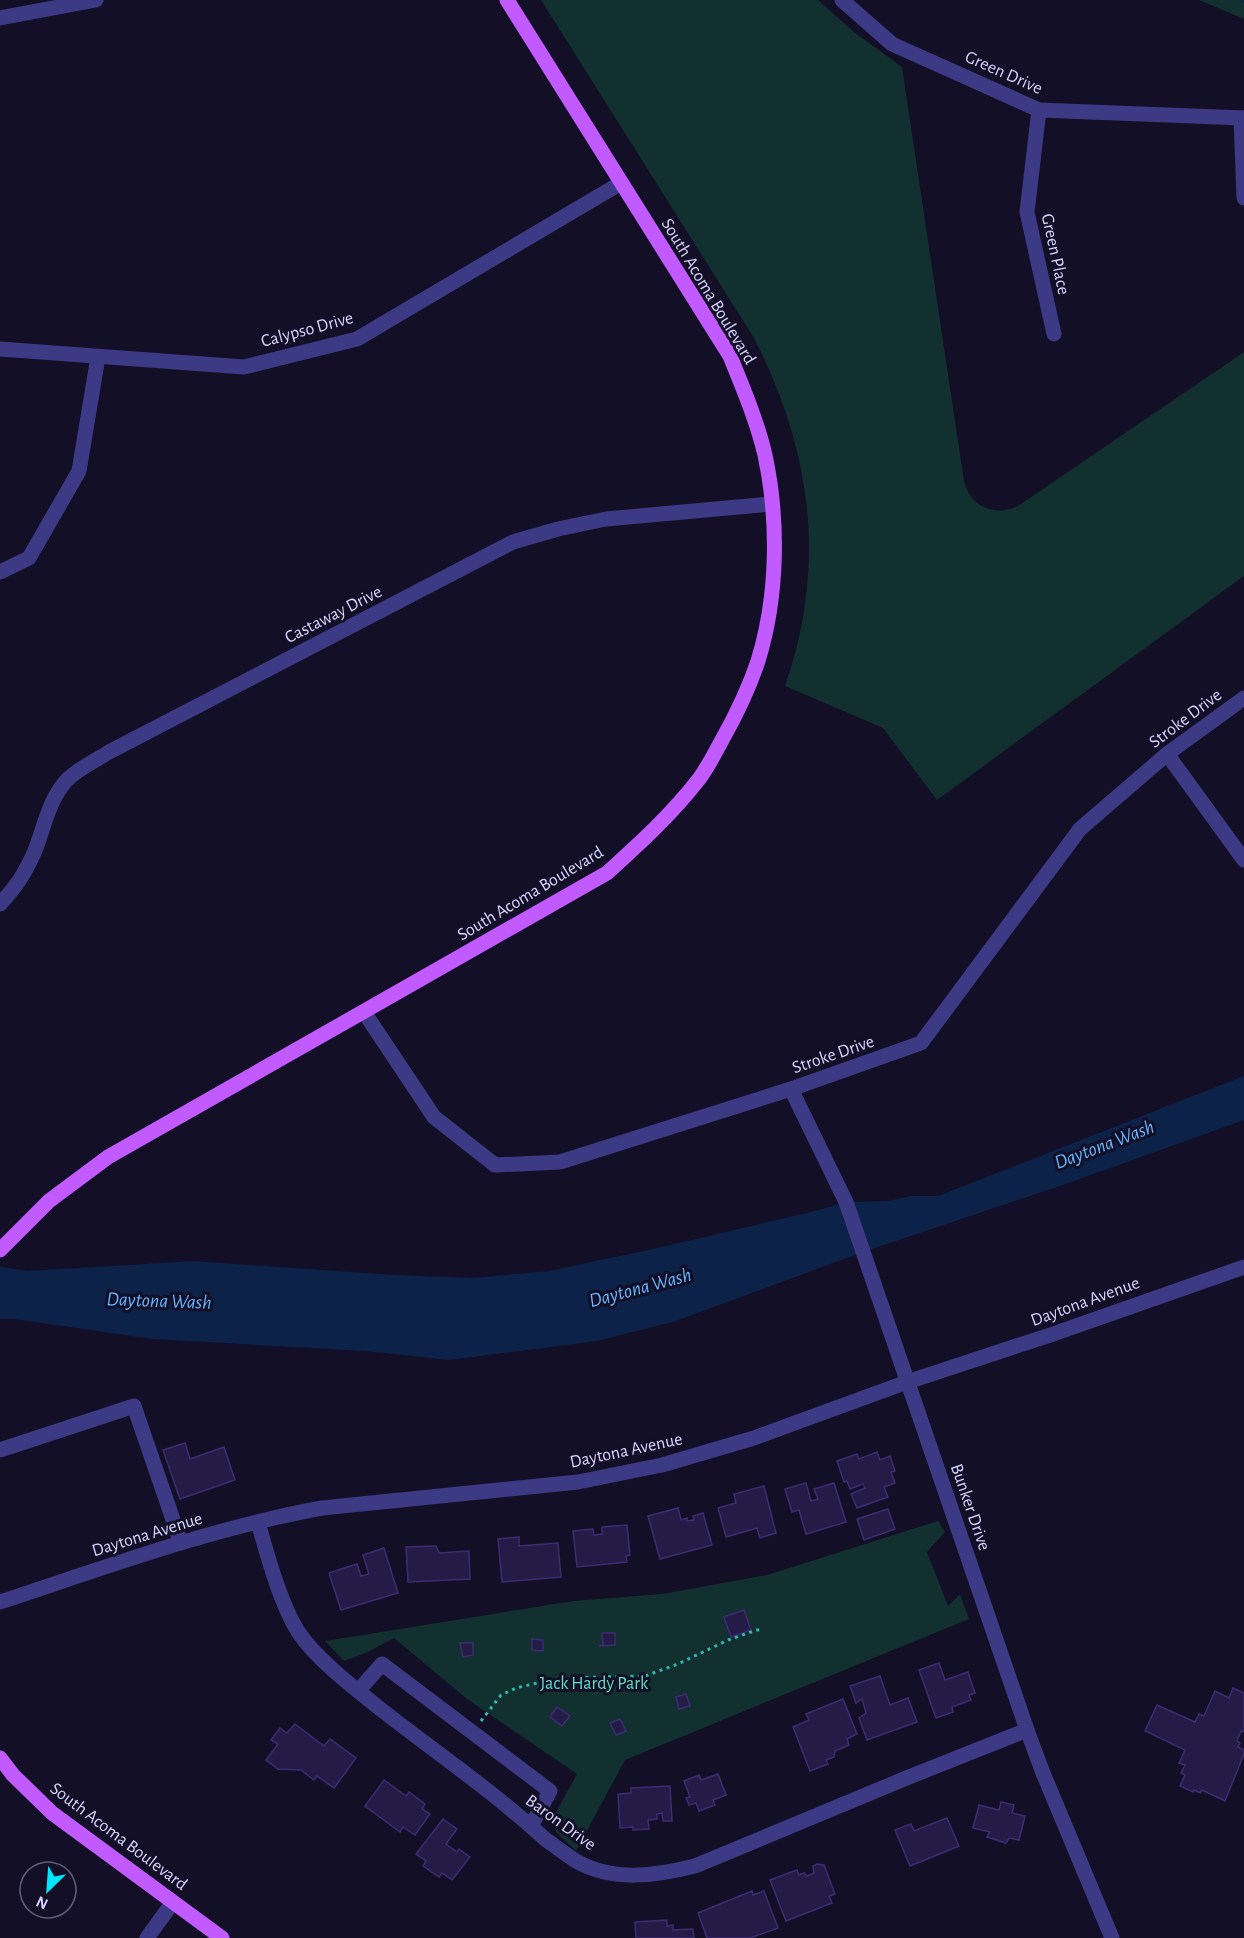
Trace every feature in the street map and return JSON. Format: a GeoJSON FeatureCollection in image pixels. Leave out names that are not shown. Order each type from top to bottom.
{"type":"FeatureCollection","features":[{"type":"Feature","properties":{"kind":"main road","name":"South Acoma Boulevard"},"geometry":{"type":"LineString","coordinates":[[0,1251],[49,1201],[108,1157],[607,873],[655,829],[700,778],[734,718],[758,662],[771,603],[774,551],[765,454],[750,405],[729,356],[507,0]]}},
{"type":"Feature","properties":{"kind":"main road","name":"South Acoma Boulevard"},"geometry":{"type":"LineString","coordinates":[[0,1758],[13,1775],[52,1813],[222,1938]]}},
{"type":"Feature","properties":{"kind":"street"},"geometry":{"type":"LineString","coordinates":[[0,18],[96,0]]}},
{"type":"Feature","properties":{"kind":"street","name":"Green Drive"},"geometry":{"type":"LineString","coordinates":[[842,0],[892,44],[1039,110],[1242,118]]}},
{"type":"Feature","properties":{"kind":"street","name":"Green Place"},"geometry":{"type":"LineString","coordinates":[[1039,110],[1027,212],[1054,334]]}},
{"type":"Feature","properties":{"kind":"street"},"geometry":{"type":"LineString","coordinates":[[1242,118],[1244,198]]}},
{"type":"Feature","properties":{"kind":"street","name":"Calypso Drive"},"geometry":{"type":"LineString","coordinates":[[0,349],[244,367],[357,339],[621,183]]}},
{"type":"Feature","properties":{"kind":"street"},"geometry":{"type":"LineString","coordinates":[[0,572],[29,558],[79,471],[98,357]]}},
{"type":"Feature","properties":{"kind":"street","name":"Castaway Drive"},"geometry":{"type":"LineString","coordinates":[[0,904],[18,885],[34,853],[54,797],[67,779],[119,747],[513,542],[558,529],[606,519],[771,504]]}},
{"type":"Feature","properties":{"kind":"street","name":"Stroke Drive"},"geometry":{"type":"LineString","coordinates":[[364,1011],[434,1117],[495,1165],[560,1162],[791,1089],[921,1043],[1080,829],[1167,754],[1244,698]]}},
{"type":"Feature","properties":{"kind":"street"},"geometry":{"type":"LineString","coordinates":[[1167,754],[1244,860]]}},
{"type":"Feature","properties":{"kind":"street","name":"Bunker Drive"},"geometry":{"type":"LineString","coordinates":[[791,1089],[846,1202],[1027,1730],[1112,1938]]}},
{"type":"Feature","properties":{"kind":"street","name":"Daytona Avenue"},"geometry":{"type":"LineString","coordinates":[[0,1602],[181,1543],[258,1522],[322,1508],[578,1482],[662,1465],[754,1438],[907,1382],[1244,1267]]}},
{"type":"Feature","properties":{"kind":"street"},"geometry":{"type":"LineString","coordinates":[[0,1450],[134,1406],[181,1543]]}},
{"type":"Feature","properties":{"kind":"street","name":"Baron Drive"},"geometry":{"type":"LineString","coordinates":[[258,1522],[285,1603],[300,1634],[321,1657],[358,1691],[545,1839],[576,1861],[603,1872],[638,1876],[674,1872],[695,1866],[1027,1730]]}},
{"type":"Feature","properties":{"kind":"street"},"geometry":{"type":"LineString","coordinates":[[358,1691],[382,1664],[550,1791],[531,1826]]}},
{"type":"Feature","properties":{"kind":"street"},"geometry":{"type":"LineString","coordinates":[[147,1938],[173,1902]]}},
{"type":"Feature","properties":{"kind":"path"},"geometry":{"type":"LineString","coordinates":[[473,1732],[501,1695],[516,1688],[559,1678],[645,1676],[678,1664],[728,1640],[763,1630]]}},
{"type":"Feature","properties":{"kind":"green space"},"geometry":{"type":"Polygon","coordinates":[[[541,0],[818,0],[854,32],[902,67],[967,490],[978,503],[992,510],[1018,506],[1244,352],[1244,576],[937,800],[883,728],[785,686],[798,641],[806,596],[809,553],[807,509],[800,466],[789,423],[774,380],[754,338],[541,0]]]}},
{"type":"Feature","properties":{"kind":"green space"},"geometry":{"type":"Polygon","coordinates":[[[1199,0],[1244,0],[1244,19],[1199,0]]]}},
{"type":"Feature","properties":{"kind":"green space","name":"Jack Hardy Park"},"geometry":{"type":"Polygon","coordinates":[[[938,1521],[945,1532],[927,1552],[948,1606],[960,1594],[969,1619],[625,1760],[576,1851],[556,1832],[553,1818],[577,1774],[467,1699],[394,1638],[368,1652],[344,1661],[325,1641],[573,1601],[662,1594],[767,1575],[938,1521]]]}},
{"type":"Feature","properties":{"kind":"water","name":"Daytona Wash"},"geometry":{"type":"Polygon","coordinates":[[[1244,1076],[1244,1120],[1063,1185],[863,1252],[673,1322],[597,1341],[449,1360],[366,1351],[153,1339],[14,1319],[0,1319],[0,1267],[29,1271],[193,1261],[473,1278],[549,1271],[662,1247],[846,1202],[889,1201],[910,1196],[938,1196],[1244,1076]]]}},
{"type":"Feature","properties":{"kind":"building"},"geometry":{"type":"Polygon","coordinates":[[[185,1443],[190,1459],[224,1447],[235,1480],[180,1499],[163,1450],[185,1443]]]}},
{"type":"Feature","properties":{"kind":"building"},"geometry":{"type":"Polygon","coordinates":[[[877,1452],[880,1460],[890,1456],[895,1471],[891,1472],[895,1483],[884,1487],[888,1497],[857,1508],[851,1494],[865,1488],[863,1484],[850,1489],[847,1481],[844,1482],[837,1461],[857,1454],[859,1459],[877,1452]]]}},
{"type":"Feature","properties":{"kind":"building"},"geometry":{"type":"Polygon","coordinates":[[[806,1483],[811,1501],[818,1499],[814,1489],[834,1483],[846,1522],[806,1534],[799,1510],[792,1512],[785,1489],[806,1483]]]}},
{"type":"Feature","properties":{"kind":"building"},"geometry":{"type":"Polygon","coordinates":[[[764,1486],[776,1533],[760,1538],[757,1528],[726,1537],[718,1508],[736,1503],[734,1494],[764,1486]]]}},
{"type":"Feature","properties":{"kind":"building"},"geometry":{"type":"Polygon","coordinates":[[[678,1508],[681,1520],[687,1518],[687,1521],[694,1520],[693,1516],[703,1513],[712,1545],[660,1559],[648,1516],[678,1508]]]}},
{"type":"Feature","properties":{"kind":"building"},"geometry":{"type":"Polygon","coordinates":[[[888,1509],[895,1529],[864,1540],[857,1519],[888,1509]]]}},
{"type":"Feature","properties":{"kind":"building"},"geometry":{"type":"Polygon","coordinates":[[[627,1525],[630,1555],[626,1556],[627,1562],[577,1567],[573,1531],[593,1529],[594,1535],[602,1534],[602,1527],[627,1525]]]}},
{"type":"Feature","properties":{"kind":"building"},"geometry":{"type":"Polygon","coordinates":[[[519,1537],[519,1546],[558,1543],[561,1577],[502,1582],[498,1539],[519,1537]]]}},
{"type":"Feature","properties":{"kind":"building"},"geometry":{"type":"Polygon","coordinates":[[[436,1546],[439,1553],[469,1551],[470,1579],[408,1582],[406,1547],[436,1546]]]}},
{"type":"Feature","properties":{"kind":"building"},"geometry":{"type":"Polygon","coordinates":[[[384,1548],[398,1593],[341,1610],[329,1573],[357,1564],[361,1576],[369,1574],[363,1555],[384,1548]]]}},
{"type":"Feature","properties":{"kind":"building"},"geometry":{"type":"Polygon","coordinates":[[[744,1610],[751,1630],[731,1637],[724,1617],[744,1610]]]}},
{"type":"Feature","properties":{"kind":"building"},"geometry":{"type":"Polygon","coordinates":[[[602,1633],[615,1633],[615,1645],[599,1646],[603,1645],[602,1633]]]}},
{"type":"Feature","properties":{"kind":"building"},"geometry":{"type":"Polygon","coordinates":[[[532,1639],[543,1640],[543,1651],[532,1650],[532,1639]]]}},
{"type":"Feature","properties":{"kind":"building"},"geometry":{"type":"Polygon","coordinates":[[[460,1643],[473,1643],[473,1655],[463,1657],[460,1643]]]}},
{"type":"Feature","properties":{"kind":"building"},"geometry":{"type":"Polygon","coordinates":[[[939,1663],[945,1680],[968,1672],[975,1693],[969,1695],[971,1700],[952,1707],[953,1712],[936,1718],[919,1670],[939,1663]]]}},
{"type":"Feature","properties":{"kind":"building"},"geometry":{"type":"Polygon","coordinates":[[[880,1676],[890,1705],[908,1698],[917,1722],[867,1740],[859,1718],[866,1713],[862,1699],[856,1703],[850,1686],[880,1676]]]}},
{"type":"Feature","properties":{"kind":"building"},"geometry":{"type":"Polygon","coordinates":[[[1233,1688],[1244,1693],[1244,1732],[1241,1731],[1237,1741],[1240,1743],[1238,1747],[1244,1750],[1244,1754],[1225,1801],[1202,1790],[1200,1793],[1194,1790],[1193,1792],[1180,1786],[1185,1775],[1181,1773],[1185,1765],[1179,1763],[1185,1750],[1145,1731],[1157,1705],[1195,1722],[1199,1714],[1204,1716],[1215,1691],[1229,1698],[1233,1688]]]}},
{"type":"Feature","properties":{"kind":"building"},"geometry":{"type":"Polygon","coordinates":[[[686,1694],[690,1706],[679,1709],[676,1697],[686,1694]]]}},
{"type":"Feature","properties":{"kind":"building"},"geometry":{"type":"Polygon","coordinates":[[[843,1699],[857,1734],[847,1739],[849,1745],[835,1751],[834,1757],[826,1760],[828,1764],[810,1771],[793,1727],[809,1720],[806,1714],[843,1699]]]}},
{"type":"Feature","properties":{"kind":"building"},"geometry":{"type":"Polygon","coordinates":[[[557,1707],[570,1716],[562,1726],[550,1717],[557,1707]]]}},
{"type":"Feature","properties":{"kind":"building"},"geometry":{"type":"Polygon","coordinates":[[[620,1719],[626,1731],[616,1735],[610,1723],[620,1719]]]}},
{"type":"Feature","properties":{"kind":"building"},"geometry":{"type":"Polygon","coordinates":[[[295,1724],[324,1746],[330,1739],[356,1758],[334,1788],[317,1776],[314,1780],[301,1770],[278,1769],[266,1760],[278,1744],[271,1740],[280,1728],[287,1733],[295,1724]]]}},
{"type":"Feature","properties":{"kind":"building"},"geometry":{"type":"Polygon","coordinates":[[[718,1774],[726,1795],[713,1800],[715,1805],[699,1811],[696,1803],[689,1805],[686,1798],[690,1797],[684,1781],[699,1775],[701,1780],[718,1774]]]}},
{"type":"Feature","properties":{"kind":"building"},"geometry":{"type":"Polygon","coordinates":[[[384,1780],[406,1796],[409,1792],[425,1804],[422,1809],[430,1814],[415,1835],[403,1827],[400,1832],[365,1806],[384,1780]]]}},
{"type":"Feature","properties":{"kind":"building"},"geometry":{"type":"Polygon","coordinates":[[[670,1786],[672,1821],[663,1821],[662,1813],[657,1814],[657,1819],[648,1820],[649,1829],[620,1828],[618,1794],[631,1793],[631,1788],[670,1786]]]}},
{"type":"Feature","properties":{"kind":"building"},"geometry":{"type":"Polygon","coordinates":[[[1001,1802],[1014,1805],[1012,1813],[1025,1816],[1019,1840],[1009,1838],[1006,1843],[987,1837],[990,1832],[973,1828],[979,1805],[999,1810],[1001,1802]]]}},
{"type":"Feature","properties":{"kind":"building"},"geometry":{"type":"Polygon","coordinates":[[[947,1818],[959,1846],[910,1866],[895,1830],[911,1824],[914,1831],[947,1818]]]}},
{"type":"Feature","properties":{"kind":"building"},"geometry":{"type":"Polygon","coordinates":[[[443,1819],[457,1829],[446,1844],[470,1857],[452,1880],[442,1873],[439,1877],[423,1866],[426,1861],[416,1854],[443,1819]]]}},
{"type":"Feature","properties":{"kind":"building"},"geometry":{"type":"Polygon","coordinates":[[[824,1865],[835,1894],[829,1896],[832,1903],[786,1921],[770,1880],[797,1870],[799,1875],[804,1873],[807,1876],[814,1873],[813,1866],[824,1865]]]}},
{"type":"Feature","properties":{"kind":"building"},"geometry":{"type":"Polygon","coordinates":[[[752,1891],[753,1895],[764,1891],[778,1928],[750,1938],[707,1938],[698,1913],[752,1891]]]}},
{"type":"Feature","properties":{"kind":"building"},"geometry":{"type":"Polygon","coordinates":[[[667,1920],[667,1926],[673,1925],[673,1930],[693,1929],[694,1938],[636,1938],[635,1922],[667,1920]]]}}]}
